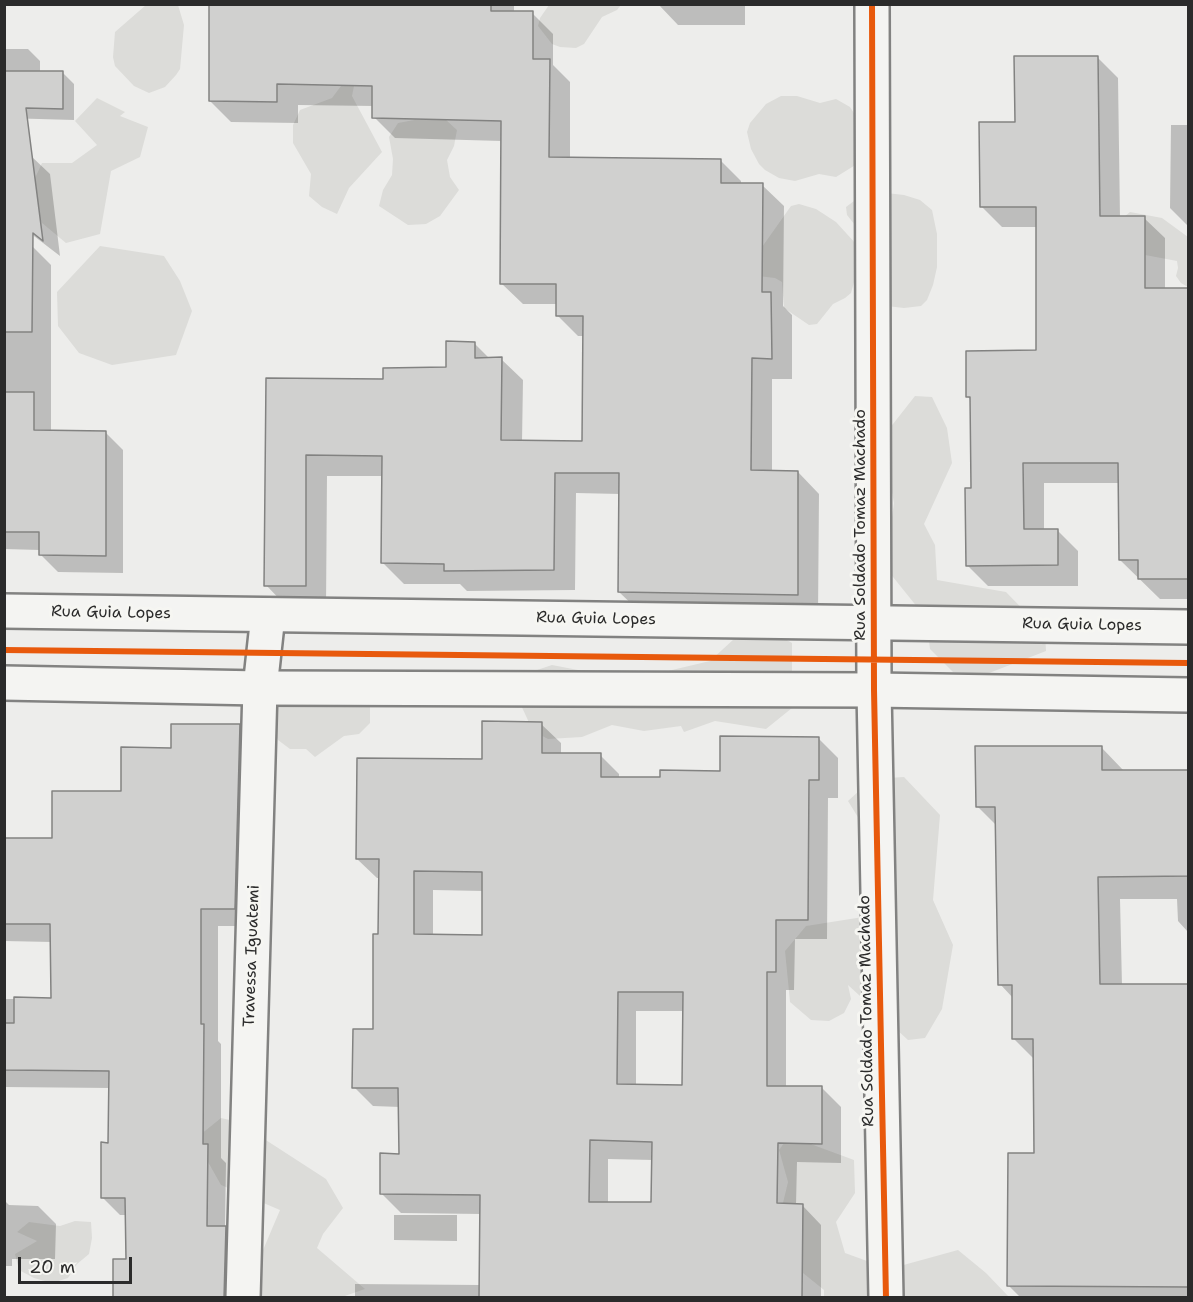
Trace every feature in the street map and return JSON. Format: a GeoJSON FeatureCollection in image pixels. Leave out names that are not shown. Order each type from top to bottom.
{"type":"FeatureCollection","features":[{"type":"Feature","properties":{"kind":"main road","name":"Rua Soldado Tomaz Machado"},"geometry":{"type":"LineString","coordinates":[[872,4],[874,690],[886,1298]]}},
{"type":"Feature","properties":{"kind":"main road","name":"Rua Guia Lopes"},"geometry":{"type":"LineString","coordinates":[[4,611],[1188,627]]}},
{"type":"Feature","properties":{"kind":"main road","name":"Travessa Iguatemi"},"geometry":{"type":"LineString","coordinates":[[243,1298],[260,688],[268,615]]}},
{"type":"Feature","properties":{"kind":"main road"},"geometry":{"type":"LineString","coordinates":[[4,683],[260,688],[874,690],[1188,695]]}},
{"type":"Feature","properties":{"kind":"shaded area"},"geometry":{"type":"Polygon","coordinates":[[[146,5],[178,5],[184,25],[180,69],[165,87],[149,93],[134,86],[115,66],[113,57],[115,32],[146,5]]]}},
{"type":"Feature","properties":{"kind":"shaded area"},"geometry":{"type":"Polygon","coordinates":[[[549,5],[621,5],[617,10],[602,17],[584,44],[576,48],[552,44],[538,26],[540,18],[549,5]]]}},
{"type":"Feature","properties":{"kind":"shaded area"},"geometry":{"type":"Polygon","coordinates":[[[365,32],[352,96],[382,152],[349,188],[337,214],[322,207],[309,196],[311,174],[293,143],[293,125],[300,110],[332,98],[341,86],[346,35],[365,32]]]}},
{"type":"Feature","properties":{"kind":"shaded area"},"geometry":{"type":"Polygon","coordinates":[[[781,96],[797,96],[820,103],[836,99],[850,107],[863,127],[857,164],[836,177],[819,174],[795,181],[779,178],[765,170],[751,149],[747,132],[750,123],[766,104],[781,96]]]}},
{"type":"Feature","properties":{"kind":"shaded area"},"geometry":{"type":"Polygon","coordinates":[[[97,98],[125,112],[120,116],[148,127],[140,157],[111,171],[100,234],[66,243],[42,223],[28,193],[42,163],[72,163],[97,145],[75,121],[97,98]]]}},
{"type":"Feature","properties":{"kind":"shaded area"},"geometry":{"type":"Polygon","coordinates":[[[445,119],[457,130],[454,146],[447,160],[450,177],[459,190],[440,216],[426,224],[408,225],[379,206],[383,190],[392,175],[393,159],[389,137],[398,123],[445,119]]]}},
{"type":"Feature","properties":{"kind":"shaded area"},"geometry":{"type":"Polygon","coordinates":[[[877,192],[904,195],[920,200],[932,210],[937,234],[937,267],[927,300],[921,306],[904,308],[878,305],[862,234],[847,215],[846,207],[854,201],[877,192]]]}},
{"type":"Feature","properties":{"kind":"shaded area"},"geometry":{"type":"Polygon","coordinates":[[[799,204],[816,209],[836,222],[857,245],[860,261],[851,293],[833,304],[817,324],[809,325],[784,308],[782,282],[775,278],[758,276],[762,247],[791,206],[799,204]]]}},
{"type":"Feature","properties":{"kind":"shaded area"},"geometry":{"type":"Polygon","coordinates":[[[1130,212],[1162,218],[1188,237],[1188,287],[1176,276],[1177,261],[1145,255],[1133,247],[1124,217],[1130,212]]]}},
{"type":"Feature","properties":{"kind":"shaded area"},"geometry":{"type":"Polygon","coordinates":[[[100,246],[164,256],[180,281],[192,311],[176,355],[112,365],[79,353],[58,326],[57,292],[100,246]]]}},
{"type":"Feature","properties":{"kind":"shaded area"},"geometry":{"type":"Polygon","coordinates":[[[915,396],[932,397],[947,428],[952,463],[924,524],[935,545],[937,580],[1006,592],[1045,632],[1046,651],[984,675],[953,672],[930,649],[926,618],[885,567],[894,503],[882,438],[915,396]]]}},
{"type":"Feature","properties":{"kind":"shaded area"},"geometry":{"type":"Polygon","coordinates":[[[762,626],[792,643],[792,708],[766,729],[715,721],[684,732],[681,726],[644,731],[612,725],[582,737],[548,739],[533,731],[519,701],[534,671],[552,665],[630,680],[710,661],[746,628],[762,626]]]}},
{"type":"Feature","properties":{"kind":"shaded area"},"geometry":{"type":"Polygon","coordinates":[[[287,695],[355,697],[370,707],[370,723],[359,734],[344,736],[315,757],[306,749],[290,749],[278,740],[270,723],[277,708],[287,695]]]}},
{"type":"Feature","properties":{"kind":"shaded area"},"geometry":{"type":"Polygon","coordinates":[[[904,777],[940,815],[933,900],[953,945],[942,1009],[925,1038],[908,1040],[848,985],[851,999],[844,1013],[829,1021],[811,1020],[790,1002],[785,951],[806,926],[882,914],[888,866],[848,801],[872,779],[904,777]]]}},
{"type":"Feature","properties":{"kind":"shaded area"},"geometry":{"type":"Polygon","coordinates":[[[221,1118],[238,1122],[326,1179],[343,1208],[323,1234],[317,1248],[365,1289],[342,1297],[262,1297],[255,1269],[280,1210],[221,1185],[195,1139],[221,1118]]]}},
{"type":"Feature","properties":{"kind":"shaded area"},"geometry":{"type":"Polygon","coordinates":[[[789,1136],[854,1160],[855,1193],[836,1222],[845,1253],[889,1269],[958,1250],[986,1273],[1009,1297],[824,1297],[824,1290],[772,1248],[788,1182],[779,1150],[789,1136]]]}},
{"type":"Feature","properties":{"kind":"shaded area"},"geometry":{"type":"Polygon","coordinates":[[[394,1215],[457,1215],[457,1241],[394,1240],[394,1215]]]}},
{"type":"Feature","properties":{"kind":"shaded area"},"geometry":{"type":"Polygon","coordinates":[[[75,1221],[91,1222],[92,1238],[89,1254],[77,1264],[68,1278],[52,1283],[34,1278],[19,1270],[15,1254],[37,1241],[17,1232],[29,1222],[60,1226],[75,1221]]]}},
{"type":"Feature","properties":{"kind":"building"},"geometry":{"type":"Polygon","coordinates":[[[209,4],[491,4],[491,11],[533,11],[533,59],[550,59],[549,157],[721,159],[721,183],[763,183],[762,292],[771,292],[772,359],[752,358],[751,470],[798,471],[798,595],[618,592],[619,473],[555,473],[554,570],[444,571],[444,564],[381,563],[382,456],[306,455],[306,586],[264,586],[266,378],[383,379],[383,368],[446,367],[446,341],[475,342],[475,358],[502,357],[501,440],[582,441],[583,316],[556,316],[556,284],[500,284],[501,121],[372,118],[372,86],[277,84],[277,102],[209,101],[209,4]]]}},
{"type":"Feature","properties":{"kind":"building"},"geometry":{"type":"Polygon","coordinates":[[[1014,56],[1098,56],[1100,216],[1145,216],[1145,288],[1188,288],[1188,579],[1138,579],[1138,560],[1119,560],[1118,463],[1023,463],[1024,529],[1058,529],[1058,565],[966,566],[965,488],[971,488],[970,397],[966,397],[966,351],[1036,350],[1036,207],[980,207],[979,122],[1015,122],[1014,56]]]}},
{"type":"Feature","properties":{"kind":"building"},"geometry":{"type":"Polygon","coordinates":[[[4,71],[63,71],[63,109],[26,108],[43,241],[33,233],[32,332],[4,332],[4,71]]]}},
{"type":"Feature","properties":{"kind":"building"},"geometry":{"type":"Polygon","coordinates":[[[4,392],[34,392],[34,430],[106,431],[106,556],[39,555],[39,532],[4,532],[4,392]]]}},
{"type":"Feature","properties":{"kind":"building"},"geometry":{"type":"Polygon","coordinates":[[[482,721],[542,722],[542,753],[601,753],[601,777],[660,777],[660,770],[720,771],[720,736],[819,737],[819,780],[809,780],[808,920],[776,920],[776,972],[767,972],[767,1086],[822,1086],[822,1144],[778,1143],[777,1203],[803,1204],[802,1298],[479,1298],[480,1195],[380,1194],[380,1153],[399,1154],[398,1088],[352,1088],[353,1029],[373,1029],[373,934],[378,934],[379,859],[356,859],[357,758],[482,759],[482,721]],[[414,871],[414,934],[482,935],[482,872],[414,871]],[[618,992],[617,1084],[682,1085],[683,992],[618,992]],[[590,1140],[589,1202],[651,1202],[652,1142],[590,1140]]]}},
{"type":"Feature","properties":{"kind":"building"},"geometry":{"type":"Polygon","coordinates":[[[171,724],[240,724],[235,909],[201,909],[201,1024],[204,1024],[203,1144],[208,1144],[207,1226],[226,1226],[224,1298],[113,1298],[113,1259],[126,1259],[125,1198],[101,1198],[101,1142],[108,1143],[109,1071],[4,1070],[4,1023],[14,1023],[14,997],[51,998],[50,924],[4,924],[4,838],[52,838],[52,791],[121,791],[121,747],[171,748],[171,724]]]}},
{"type":"Feature","properties":{"kind":"building"},"geometry":{"type":"Polygon","coordinates":[[[975,746],[1102,746],[1102,770],[1188,770],[1188,876],[1098,877],[1100,984],[1188,984],[1188,1287],[1007,1286],[1008,1153],[1034,1153],[1033,1039],[1012,1039],[1012,985],[998,985],[995,807],[976,807],[975,746]]]}},
{"type":"Feature","properties":{"kind":"cycle path"},"geometry":{"type":"LineString","coordinates":[[872,4],[874,690],[886,1298]]}},
{"type":"Feature","properties":{"kind":"cycle path"},"geometry":{"type":"LineString","coordinates":[[4,650],[1188,663]]}}]}
